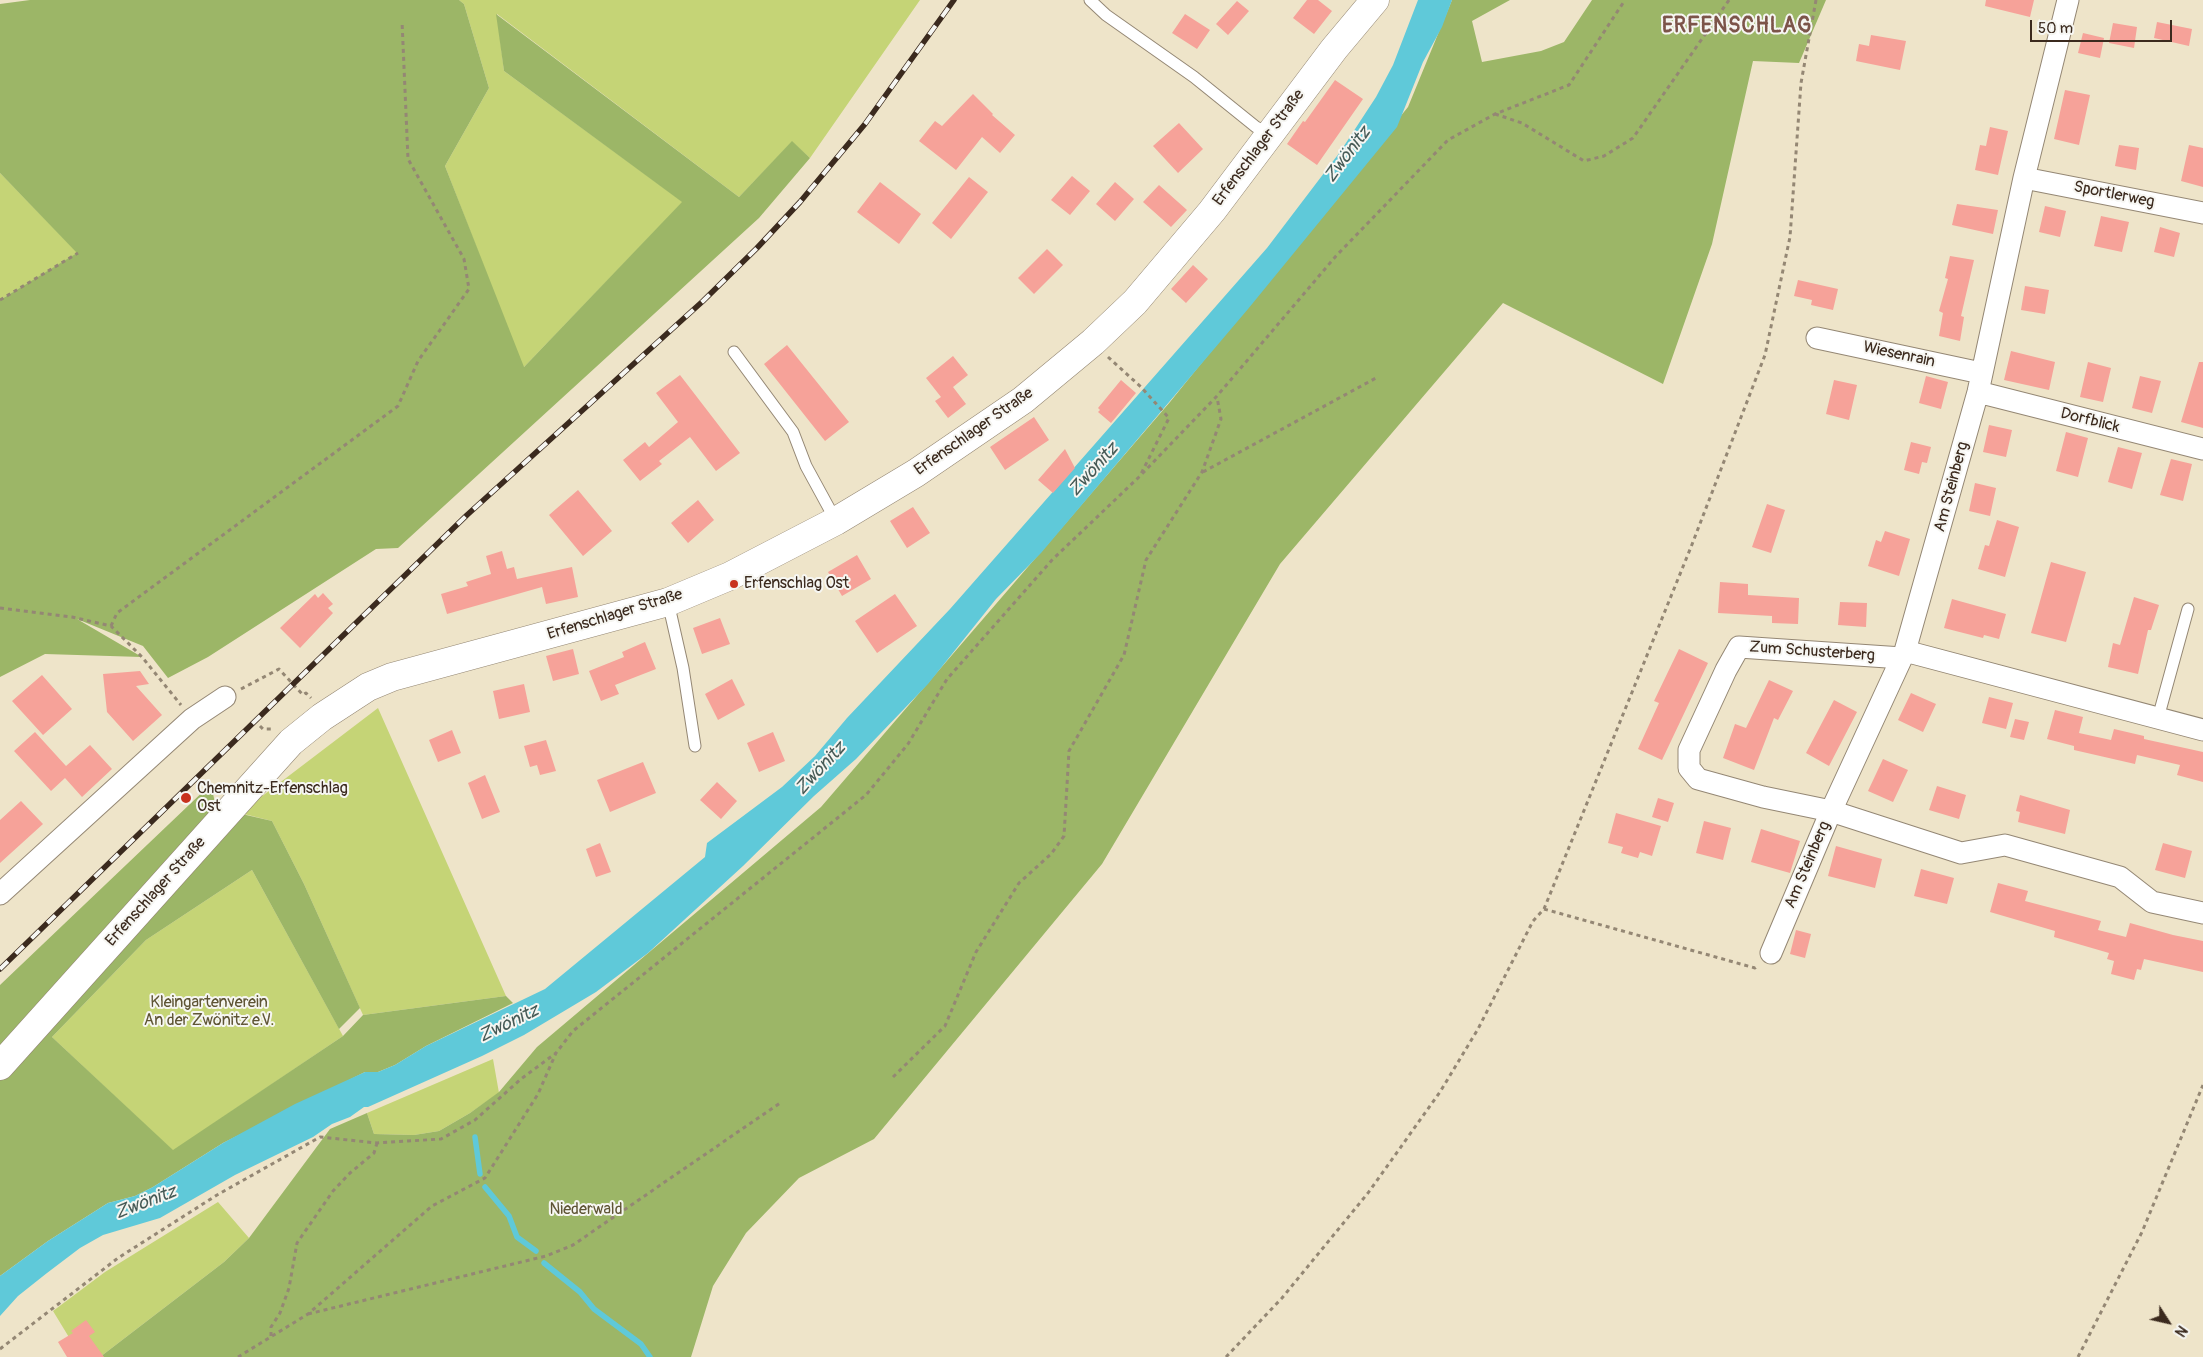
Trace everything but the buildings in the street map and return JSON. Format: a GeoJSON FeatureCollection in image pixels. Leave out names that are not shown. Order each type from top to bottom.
{"type":"FeatureCollection","features":[{"type":"Feature","properties":{"kind":"main road","name":"Erfenschlager Straße"},"geometry":{"type":"LineString","coordinates":[[0,1066],[291,742],[322,717],[368,687],[392,677],[668,602],[730,576],[836,521],[916,473],[1023,400],[1093,342],[1142,294],[1212,211],[1375,0]]}},
{"type":"Feature","properties":{"kind":"street","name":"Am Steinberg"},"geometry":{"type":"LineString","coordinates":[[1772,953],[1831,810],[1904,654],[1979,383],[2024,178],[2068,0]]}},
{"type":"Feature","properties":{"kind":"street","name":"Sportlerweg"},"geometry":{"type":"LineString","coordinates":[[2024,178],[2203,212]]}},
{"type":"Feature","properties":{"kind":"street","name":"Wiesenrain"},"geometry":{"type":"LineString","coordinates":[[1817,338],[1979,383]]}},
{"type":"Feature","properties":{"kind":"street","name":"Dorfblick"},"geometry":{"type":"LineString","coordinates":[[1979,383],[2203,449]]}},
{"type":"Feature","properties":{"kind":"street","name":"Zum Schusterberg"},"geometry":{"type":"LineString","coordinates":[[2203,730],[1904,654],[1739,647],[1726,670],[1689,750],[1689,768],[1698,779],[1763,797],[1831,810],[1961,853],[2005,845],[2092,868],[2120,876],[2152,902],[2203,913]]}},
{"type":"Feature","properties":{"kind":"street"},"geometry":{"type":"LineString","coordinates":[[0,894],[192,719],[225,697]]}},
{"type":"Feature","properties":{"kind":"lane"},"geometry":{"type":"LineString","coordinates":[[1090,0],[1106,15],[1194,77],[1256,127],[1270,134]]}},
{"type":"Feature","properties":{"kind":"lane"},"geometry":{"type":"LineString","coordinates":[[734,352],[793,432],[806,466],[836,521]]}},
{"type":"Feature","properties":{"kind":"lane"},"geometry":{"type":"LineString","coordinates":[[668,602],[683,668],[695,746]]}},
{"type":"Feature","properties":{"kind":"lane"},"geometry":{"type":"LineString","coordinates":[[2158,718],[2188,609]]}},
{"type":"Feature","properties":{"kind":"path"},"geometry":{"type":"LineString","coordinates":[[238,1357],[308,1314],[432,1206],[486,1178],[538,1094],[556,1053],[573,1031],[866,795],[908,744],[947,679],[1052,560],[1139,477],[1217,396],[1336,256],[1448,140],[1495,114],[1569,85],[1625,0]]}},
{"type":"Feature","properties":{"kind":"path"},"geometry":{"type":"LineString","coordinates":[[1495,114],[1522,123],[1584,161],[1604,156],[1633,138],[1729,0]]}},
{"type":"Feature","properties":{"kind":"path"},"geometry":{"type":"LineString","coordinates":[[1226,1357],[1282,1298],[1368,1193],[1440,1092],[1478,1029],[1533,921],[1544,909],[1691,547],[1765,355],[1790,237],[1801,83],[1816,0]]}},
{"type":"Feature","properties":{"kind":"path"},"geometry":{"type":"LineString","coordinates":[[111,626],[117,613],[398,406],[418,361],[469,289],[464,258],[408,159],[402,21]]}},
{"type":"Feature","properties":{"kind":"path"},"geometry":{"type":"LineString","coordinates":[[0,300],[78,253]]}},
{"type":"Feature","properties":{"kind":"path"},"geometry":{"type":"LineString","coordinates":[[1093,342],[1141,387],[1169,418],[1139,477]]}},
{"type":"Feature","properties":{"kind":"path"},"geometry":{"type":"LineString","coordinates":[[1202,472],[1376,378]]}},
{"type":"Feature","properties":{"kind":"path"},"geometry":{"type":"LineString","coordinates":[[893,1077],[945,1026],[976,952],[1019,882],[1051,854],[1064,836],[1069,751],[1124,655],[1146,560],[1202,472],[1221,419],[1217,396]]}},
{"type":"Feature","properties":{"kind":"path"},"geometry":{"type":"LineString","coordinates":[[0,608],[72,617],[111,626],[142,657],[192,719]]}},
{"type":"Feature","properties":{"kind":"path"},"geometry":{"type":"LineString","coordinates":[[225,697],[279,670],[303,695],[306,693],[313,700]]}},
{"type":"Feature","properties":{"kind":"path"},"geometry":{"type":"LineString","coordinates":[[1544,909],[1756,968],[1772,953]]}},
{"type":"Feature","properties":{"kind":"path"},"geometry":{"type":"LineString","coordinates":[[0,1349],[118,1258],[217,1195],[320,1137],[377,1143],[441,1139],[475,1120],[521,1079],[556,1053]]}},
{"type":"Feature","properties":{"kind":"path"},"geometry":{"type":"LineString","coordinates":[[2078,1357],[2142,1232],[2203,1085]]}},
{"type":"Feature","properties":{"kind":"path"},"geometry":{"type":"LineString","coordinates":[[308,1314],[546,1256],[573,1245],[780,1103]]}},
{"type":"Feature","properties":{"kind":"path"},"geometry":{"type":"LineString","coordinates":[[271,1336],[271,1327],[280,1313],[289,1288],[297,1243],[333,1191],[350,1173],[374,1153],[377,1143]]}},
{"type":"Feature","properties":{"kind":"green space"},"geometry":{"type":"Polygon","coordinates":[[[30,0],[459,0],[464,4],[489,88],[445,166],[524,367],[682,202],[504,71],[496,14],[739,197],[792,141],[810,158],[759,218],[398,548],[376,549],[208,657],[168,678],[143,646],[77,619],[142,657],[45,654],[0,677],[0,300],[77,253],[0,173],[0,4],[30,0]]]}},
{"type":"Feature","properties":{"kind":"green space"},"geometry":{"type":"Polygon","coordinates":[[[459,0],[920,0],[810,158],[792,142],[739,197],[497,14],[504,71],[683,202],[523,368],[445,166],[489,88],[464,4],[459,0]]]}},
{"type":"Feature","properties":{"kind":"green space","name":"Niederwald"},"geometry":{"type":"Polygon","coordinates":[[[1452,0],[1510,0],[1472,21],[1482,62],[1541,51],[1564,42],[1592,0],[1826,0],[1799,63],[1753,61],[1712,244],[1663,384],[1503,303],[1280,564],[1102,864],[874,1139],[799,1178],[746,1233],[713,1286],[691,1357],[100,1357],[224,1262],[249,1238],[330,1129],[367,1113],[374,1134],[414,1135],[439,1131],[470,1113],[499,1092],[537,1047],[821,807],[1170,402],[1408,107],[1452,0]]]}},
{"type":"Feature","properties":{"kind":"green space"},"geometry":{"type":"Polygon","coordinates":[[[0,173],[78,253],[0,300],[0,173]]]}},
{"type":"Feature","properties":{"kind":"green space"},"geometry":{"type":"Polygon","coordinates":[[[378,708],[506,996],[363,1015],[304,884],[272,821],[240,813],[378,708]]]}},
{"type":"Feature","properties":{"kind":"green space"},"geometry":{"type":"Polygon","coordinates":[[[211,784],[216,808],[272,821],[304,884],[360,1008],[339,1029],[252,870],[146,940],[52,1037],[173,1150],[343,1036],[363,1015],[506,996],[513,1003],[426,1046],[395,1065],[378,1072],[365,1072],[223,1143],[153,1187],[135,1196],[108,1203],[48,1241],[0,1276],[0,985],[211,784]]]}},
{"type":"Feature","properties":{"kind":"green space","name":"Kleingartenverein An der Zwönitz e.V."},"geometry":{"type":"Polygon","coordinates":[[[252,870],[343,1036],[173,1151],[52,1037],[146,940],[252,870]]]}},
{"type":"Feature","properties":{"kind":"green space"},"geometry":{"type":"Polygon","coordinates":[[[493,1059],[499,1093],[470,1113],[439,1131],[414,1135],[374,1134],[367,1113],[493,1059]]]}},
{"type":"Feature","properties":{"kind":"green space"},"geometry":{"type":"Polygon","coordinates":[[[218,1202],[249,1238],[224,1262],[100,1357],[81,1357],[53,1311],[105,1272],[218,1202]]]}},
{"type":"Feature","properties":{"kind":"water","name":"Zwönitz"},"geometry":{"type":"Polygon","coordinates":[[[1418,0],[1452,0],[1442,27],[1423,62],[1397,127],[1248,309],[1041,553],[996,599],[928,684],[856,759],[814,796],[743,866],[648,953],[596,992],[524,1035],[482,1056],[368,1107],[364,1107],[350,1117],[332,1124],[313,1137],[235,1175],[160,1218],[103,1235],[80,1248],[47,1273],[18,1296],[0,1316],[0,1276],[48,1241],[108,1203],[135,1196],[153,1187],[223,1143],[295,1104],[365,1072],[378,1072],[395,1065],[426,1046],[545,989],[705,857],[707,843],[782,787],[815,756],[847,718],[950,609],[1267,248],[1340,152],[1376,97],[1393,65],[1418,0]]]}},
{"type":"Feature","properties":{"kind":"waterway"},"geometry":{"type":"LineString","coordinates":[[475,1137],[480,1174]]}},
{"type":"Feature","properties":{"kind":"waterway"},"geometry":{"type":"LineString","coordinates":[[485,1187],[509,1216],[517,1237],[536,1251]]}},
{"type":"Feature","properties":{"kind":"waterway"},"geometry":{"type":"LineString","coordinates":[[544,1263],[580,1292],[594,1309],[641,1344],[650,1357]]}},
{"type":"Feature","properties":{"kind":"railway"},"geometry":{"type":"LineString","coordinates":[[0,969],[467,515],[703,301],[757,248],[800,202],[865,124],[954,0]]}},
{"type":"Feature","properties":{"kind":"place","name":"Erfenschlag Ost"},"geometry":{"type":"Point","coordinates":[734,584]}},
{"type":"Feature","properties":{"kind":"place","name":"Chemnitz-Erfenschlag Ost"},"geometry":{"type":"Point","coordinates":[186,798]}},
{"type":"Feature","properties":{"kind":"district","name":"ERFENSCHLAG"},"geometry":{"type":"Point","coordinates":[1737,27]}}]}
